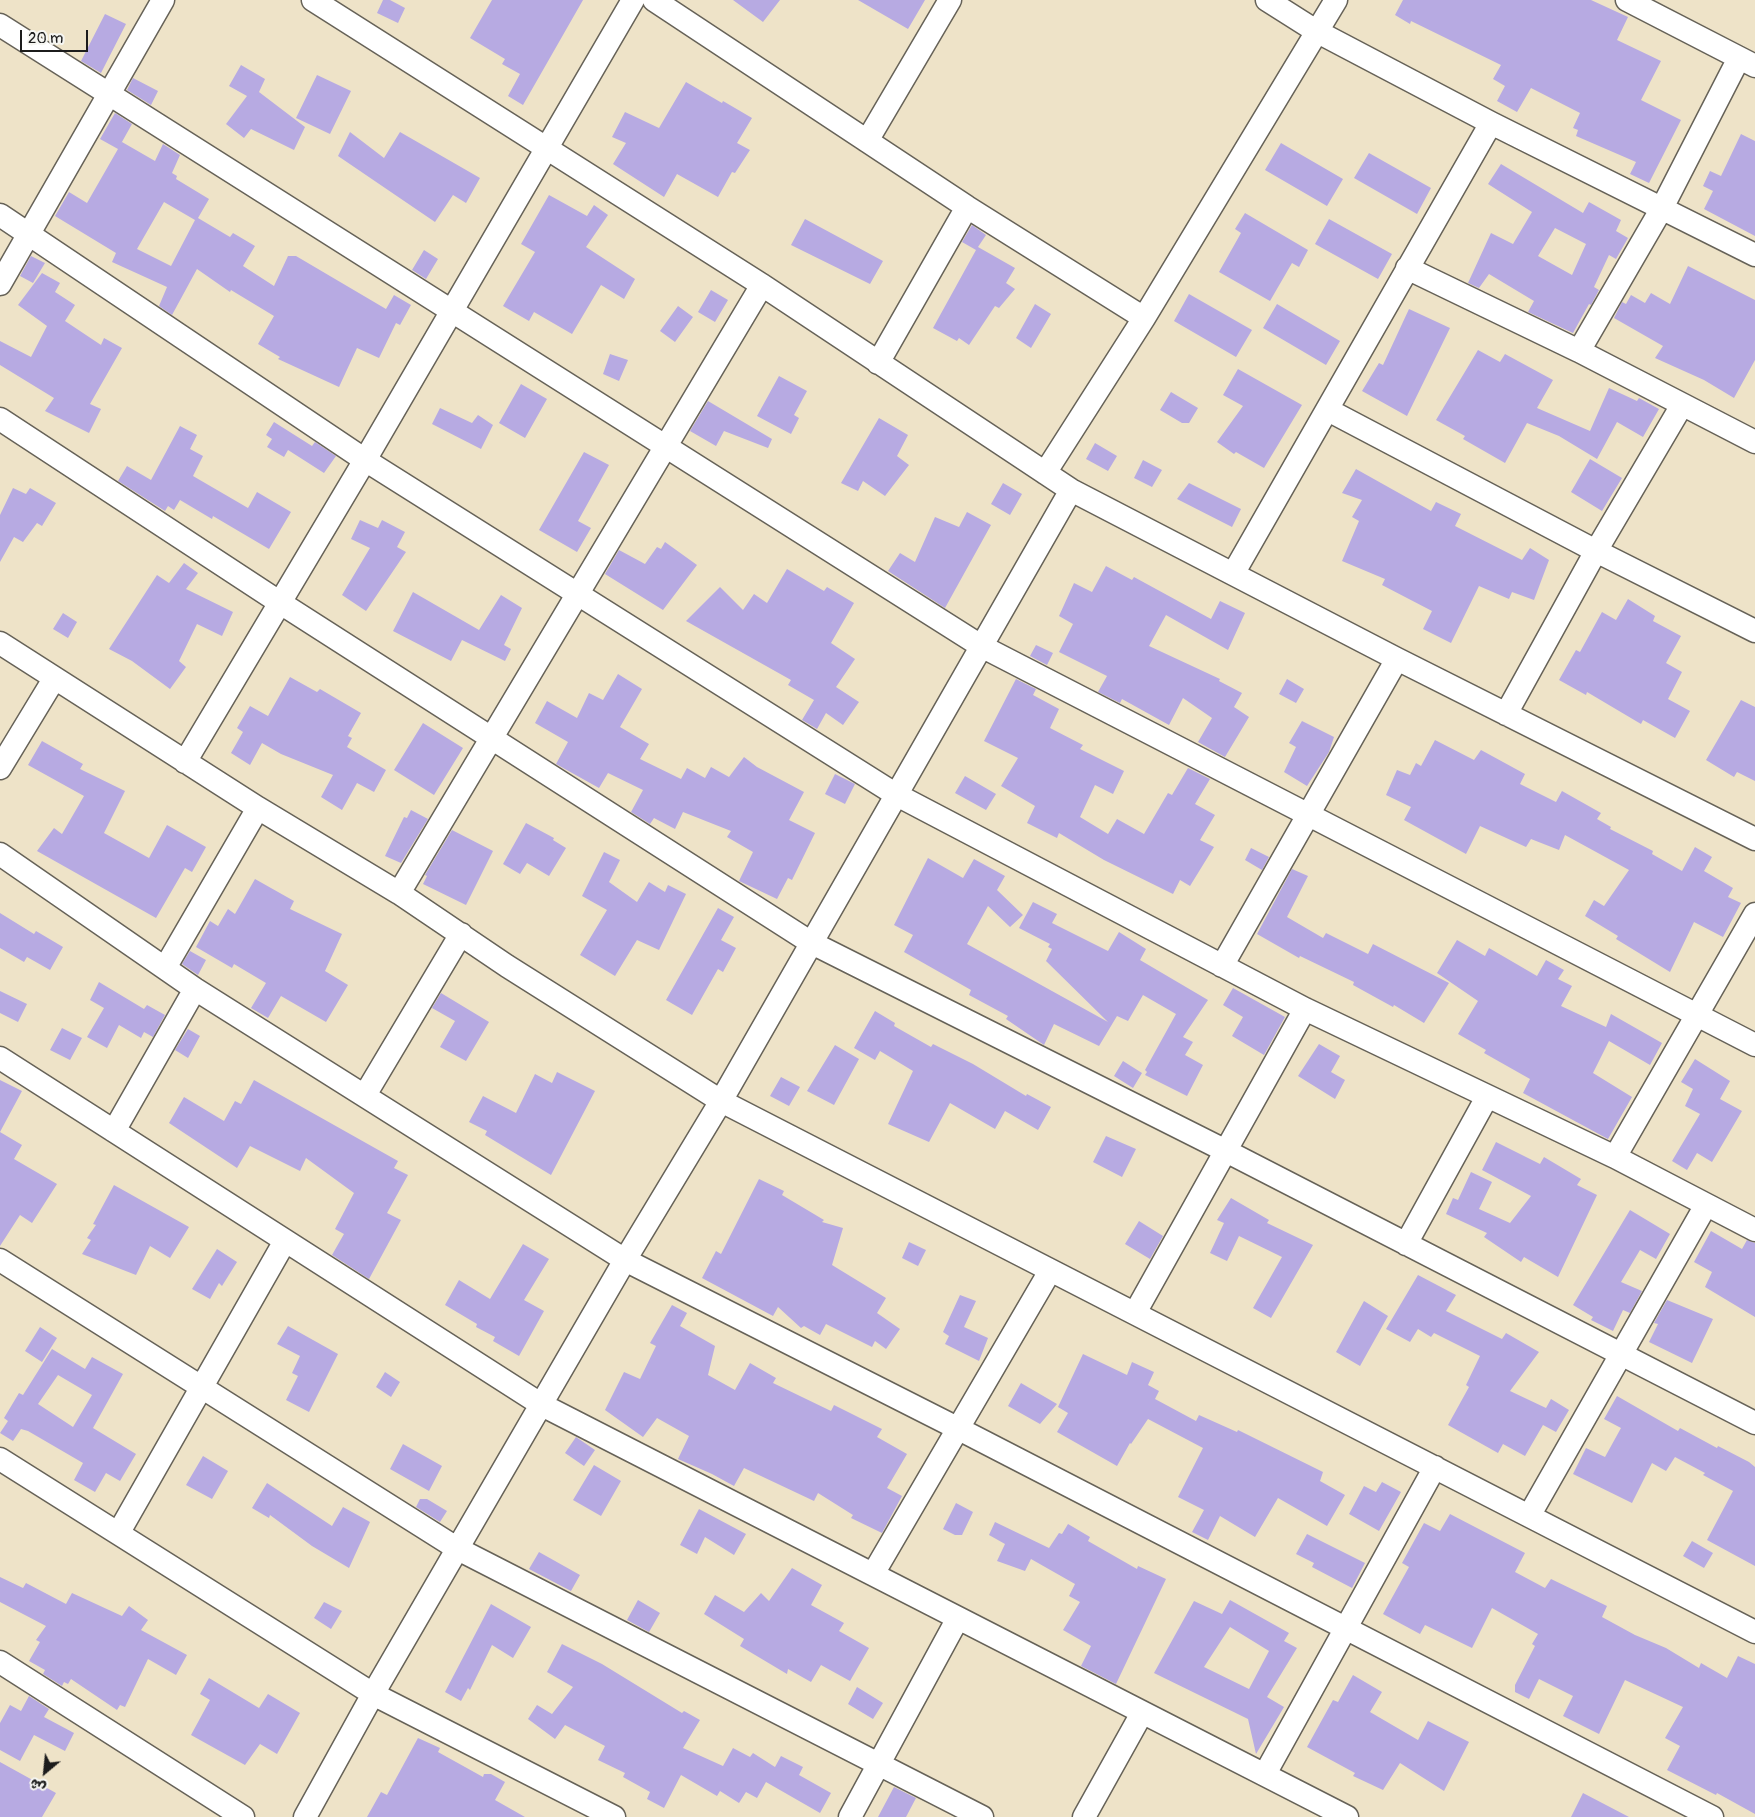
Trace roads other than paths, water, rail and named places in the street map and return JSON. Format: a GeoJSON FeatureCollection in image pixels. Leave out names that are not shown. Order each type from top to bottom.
{"type":"FeatureCollection","features":[{"type":"Feature","properties":{"kind":"street"},"geometry":{"type":"LineString","coordinates":[[0,284],[164,0]]}},
{"type":"Feature","properties":{"kind":"street"},"geometry":{"type":"LineString","coordinates":[[314,0],[545,149],[762,285],[1071,490],[1397,660],[1755,839]]}},
{"type":"Feature","properties":{"kind":"street"},"geometry":{"type":"LineString","coordinates":[[185,762],[365,460],[633,0]]}},
{"type":"Feature","properties":{"kind":"street"},"geometry":{"type":"LineString","coordinates":[[654,0],[967,207],[1144,318]]}},
{"type":"Feature","properties":{"kind":"street"},"geometry":{"type":"LineString","coordinates":[[1267,0],[1316,31],[1491,123],[1755,255]]}},
{"type":"Feature","properties":{"kind":"street"},"geometry":{"type":"LineString","coordinates":[[1045,473],[1144,318],[1336,0]]}},
{"type":"Feature","properties":{"kind":"street"},"geometry":{"type":"LineString","coordinates":[[1579,351],[1747,62],[1627,0]]}},
{"type":"Feature","properties":{"kind":"street"},"geometry":{"type":"LineString","coordinates":[[867,141],[949,1]]}},
{"type":"Feature","properties":{"kind":"street"},"geometry":{"type":"LineString","coordinates":[[0,25],[981,646],[1755,1045]]}},
{"type":"Feature","properties":{"kind":"street"},"geometry":{"type":"LineString","coordinates":[[1233,574],[1491,123]]}},
{"type":"Feature","properties":{"kind":"street"},"geometry":{"type":"LineString","coordinates":[[878,363],[967,207]]}},
{"type":"Feature","properties":{"kind":"street"},"geometry":{"type":"LineString","coordinates":[[0,215],[365,460],[896,794],[1305,1010],[1615,1157],[1755,1230]]}},
{"type":"Feature","properties":{"kind":"street"},"geometry":{"type":"LineString","coordinates":[[1407,268],[1579,351],[1755,442]]}},
{"type":"Feature","properties":{"kind":"street"},"geometry":{"type":"LineString","coordinates":[[399,893],[762,285]]}},
{"type":"Feature","properties":{"kind":"street"},"geometry":{"type":"LineString","coordinates":[[1506,714],[1596,551],[1682,405]]}},
{"type":"Feature","properties":{"kind":"street"},"geometry":{"type":"LineString","coordinates":[[1328,410],[1596,551],[1755,631]]}},
{"type":"Feature","properties":{"kind":"street"},"geometry":{"type":"LineString","coordinates":[[0,419],[279,602],[810,942],[1226,1151],[1755,1423]]}},
{"type":"Feature","properties":{"kind":"street"},"geometry":{"type":"LineString","coordinates":[[305,1817],[373,1694],[625,1260],[721,1101],[810,942],[1071,490]]}},
{"type":"Feature","properties":{"kind":"street"},"geometry":{"type":"LineString","coordinates":[[0,643],[258,808],[399,893],[507,966],[721,1101],[1755,1632]]}},
{"type":"Feature","properties":{"kind":"street"},"geometry":{"type":"LineString","coordinates":[[1222,966],[1397,660]]}},
{"type":"Feature","properties":{"kind":"street"},"geometry":{"type":"LineString","coordinates":[[0,768],[54,678]]}},
{"type":"Feature","properties":{"kind":"street"},"geometry":{"type":"LineString","coordinates":[[165,968],[258,808]]}},
{"type":"Feature","properties":{"kind":"street"},"geometry":{"type":"LineString","coordinates":[[0,854],[195,989],[625,1260],[959,1429],[1712,1817]]}},
{"type":"Feature","properties":{"kind":"street"},"geometry":{"type":"LineString","coordinates":[[1615,1157],[1755,914]]}},
{"type":"Feature","properties":{"kind":"street"},"geometry":{"type":"LineString","coordinates":[[366,1095],[461,934]]}},
{"type":"Feature","properties":{"kind":"street"},"geometry":{"type":"LineString","coordinates":[[114,1131],[195,989]]}},
{"type":"Feature","properties":{"kind":"street"},"geometry":{"type":"LineString","coordinates":[[1135,1313],[1305,1010]]}},
{"type":"Feature","properties":{"kind":"street"},"geometry":{"type":"LineString","coordinates":[[0,1058],[542,1405],[1348,1817]]}},
{"type":"Feature","properties":{"kind":"street"},"geometry":{"type":"LineString","coordinates":[[1406,1244],[1487,1097]]}},
{"type":"Feature","properties":{"kind":"street"},"geometry":{"type":"LineString","coordinates":[[1529,1516],[1706,1205]]}},
{"type":"Feature","properties":{"kind":"street"},"geometry":{"type":"LineString","coordinates":[[119,1532],[285,1241]]}},
{"type":"Feature","properties":{"kind":"street"},"geometry":{"type":"LineString","coordinates":[[1,1261],[458,1549],[982,1817]]}},
{"type":"Feature","properties":{"kind":"street"},"geometry":{"type":"LineString","coordinates":[[873,1574],[1050,1271]]}},
{"type":"Feature","properties":{"kind":"street"},"geometry":{"type":"LineString","coordinates":[[0,1459],[119,1532],[373,1694],[614,1817]]}},
{"type":"Feature","properties":{"kind":"street"},"geometry":{"type":"LineString","coordinates":[[1265,1774],[1435,1467]]}},
{"type":"Feature","properties":{"kind":"street"},"geometry":{"type":"LineString","coordinates":[[850,1817],[958,1618]]}},
{"type":"Feature","properties":{"kind":"street"},"geometry":{"type":"LineString","coordinates":[[0,1662],[243,1817]]}},
{"type":"Feature","properties":{"kind":"street"},"geometry":{"type":"LineString","coordinates":[[1084,1817],[1142,1713]]}}]}
